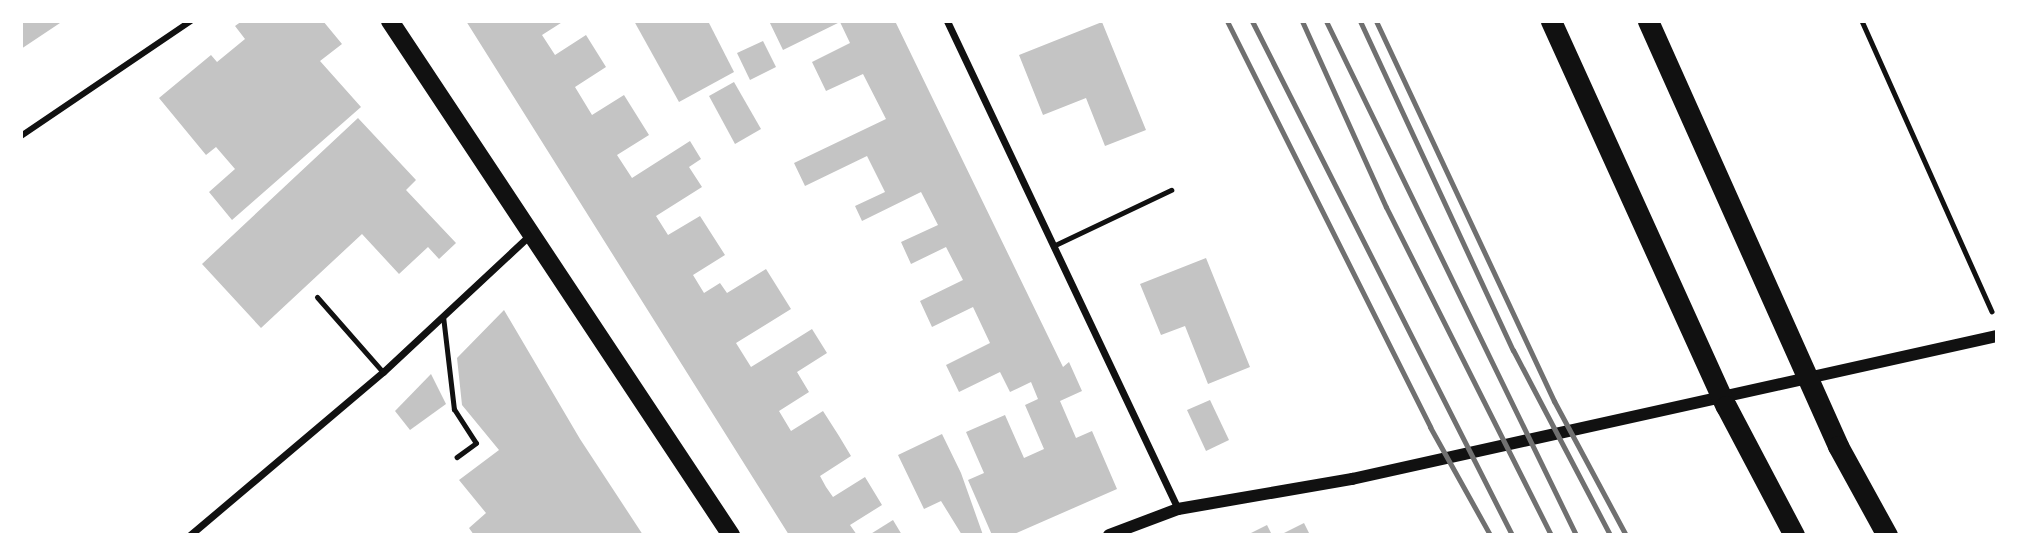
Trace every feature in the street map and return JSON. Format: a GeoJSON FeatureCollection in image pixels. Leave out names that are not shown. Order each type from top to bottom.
{"type":"FeatureCollection","features":[{"type":"Feature","properties":{"kind":"highway"},"geometry":{"type":"LineString","coordinates":[[1551,21],[1732,418],[1794,535]]}},
{"type":"Feature","properties":{"kind":"highway"},"geometry":{"type":"LineString","coordinates":[[1648,21],[1838,446],[1887,535]]}},
{"type":"Feature","properties":{"kind":"main road"},"geometry":{"type":"LineString","coordinates":[[390,21],[534,233],[731,535]]}},
{"type":"Feature","properties":{"kind":"street"},"geometry":{"type":"LineString","coordinates":[[21,136],[191,21]]}},
{"type":"Feature","properties":{"kind":"street"},"geometry":{"type":"LineString","coordinates":[[947,21],[1178,509]]}},
{"type":"Feature","properties":{"kind":"street"},"geometry":{"type":"LineString","coordinates":[[190,535],[383,372],[534,233]]}},
{"type":"Feature","properties":{"kind":"street"},"geometry":{"type":"LineString","coordinates":[[1109,535],[1178,509],[1352,479],[1997,336]]}},
{"type":"Feature","properties":{"kind":"lane"},"geometry":{"type":"LineString","coordinates":[[1053,246],[1171,190]]}},
{"type":"Feature","properties":{"kind":"lane"},"geometry":{"type":"LineString","coordinates":[[317,297],[383,372]]}},
{"type":"Feature","properties":{"kind":"lane"},"geometry":{"type":"LineString","coordinates":[[443,316],[454,409],[476,443],[457,457]]}},
{"type":"Feature","properties":{"kind":"path"},"geometry":{"type":"LineString","coordinates":[[1862,21],[1997,321]]}},
{"type":"Feature","properties":{"kind":"building"},"geometry":{"type":"Polygon","coordinates":[[[21,21],[63,21],[21,49],[21,21]]]}},
{"type":"Feature","properties":{"kind":"building"},"geometry":{"type":"Polygon","coordinates":[[[242,21],[323,21],[342,44],[320,61],[361,107],[232,220],[209,192],[235,169],[216,147],[206,155],[159,98],[211,55],[217,62],[245,39],[235,26],[242,21]]]}},
{"type":"Feature","properties":{"kind":"building"},"geometry":{"type":"Polygon","coordinates":[[[466,21],[564,21],[542,35],[555,55],[586,35],[606,67],[575,87],[592,115],[624,95],[649,135],[617,155],[632,178],[690,141],[701,159],[689,167],[702,187],[656,216],[668,235],[700,216],[725,255],[693,275],[704,293],[720,283],[727,293],[766,269],[791,309],[736,343],[751,367],[812,329],[827,353],[797,372],[809,392],[779,411],[791,431],[823,411],[839,436],[851,456],[820,476],[833,497],[865,477],[882,505],[850,525],[857,535],[789,535],[466,21]]]}},
{"type":"Feature","properties":{"kind":"building"},"geometry":{"type":"Polygon","coordinates":[[[634,21],[708,21],[734,72],[679,102],[634,21]]]}},
{"type":"Feature","properties":{"kind":"building"},"geometry":{"type":"Polygon","coordinates":[[[769,21],[895,21],[1063,367],[1069,362],[1082,391],[1060,401],[1076,438],[1092,431],[1117,489],[1012,535],[992,535],[968,480],[984,473],[966,432],[1005,415],[1024,458],[1044,449],[1025,405],[1038,399],[1031,382],[1010,392],[1000,372],[959,392],[946,365],[990,343],[973,307],[932,327],[920,301],[963,280],[946,247],[911,264],[901,242],[938,225],[921,192],[862,221],[855,206],[885,192],[867,156],[805,186],[794,163],[886,119],[863,74],[826,91],[812,62],[850,43],[840,22],[783,50],[769,21]]]}},
{"type":"Feature","properties":{"kind":"building"},"geometry":{"type":"Polygon","coordinates":[[[1102,22],[1146,130],[1105,146],[1086,98],[1043,115],[1019,55],[1102,22]]]}},
{"type":"Feature","properties":{"kind":"building"},"geometry":{"type":"Polygon","coordinates":[[[763,41],[776,67],[750,80],[737,53],[763,41]]]}},
{"type":"Feature","properties":{"kind":"building"},"geometry":{"type":"Polygon","coordinates":[[[734,82],[761,129],[735,144],[709,96],[734,82]]]}},
{"type":"Feature","properties":{"kind":"building"},"geometry":{"type":"Polygon","coordinates":[[[358,118],[416,180],[406,190],[456,243],[439,259],[428,247],[399,274],[362,234],[261,328],[202,264],[358,118]]]}},
{"type":"Feature","properties":{"kind":"building"},"geometry":{"type":"Polygon","coordinates":[[[1206,258],[1250,367],[1208,384],[1185,326],[1161,335],[1140,284],[1206,258]]]}},
{"type":"Feature","properties":{"kind":"building"},"geometry":{"type":"Polygon","coordinates":[[[504,310],[580,439],[643,535],[474,535],[469,528],[486,513],[459,480],[499,450],[462,405],[457,358],[504,310]]]}},
{"type":"Feature","properties":{"kind":"building"},"geometry":{"type":"Polygon","coordinates":[[[431,374],[446,404],[410,430],[395,411],[431,374]]]}},
{"type":"Feature","properties":{"kind":"building"},"geometry":{"type":"Polygon","coordinates":[[[1210,400],[1229,440],[1206,451],[1187,410],[1210,400]]]}},
{"type":"Feature","properties":{"kind":"building"},"geometry":{"type":"Polygon","coordinates":[[[942,434],[961,473],[983,535],[962,535],[941,501],[924,509],[898,455],[942,434]]]}},
{"type":"Feature","properties":{"kind":"building"},"geometry":{"type":"Polygon","coordinates":[[[893,520],[902,535],[869,535],[893,520]]]}},
{"type":"Feature","properties":{"kind":"building"},"geometry":{"type":"Polygon","coordinates":[[[1304,523],[1310,535],[1280,535],[1304,523]]]}},
{"type":"Feature","properties":{"kind":"building"},"geometry":{"type":"Polygon","coordinates":[[[1267,525],[1272,535],[1247,535],[1267,525]]]}},
{"type":"Feature","properties":{"kind":"railway"},"geometry":{"type":"LineString","coordinates":[[1227,21],[1430,427],[1490,535]]}},
{"type":"Feature","properties":{"kind":"railway"},"geometry":{"type":"LineString","coordinates":[[1252,21],[1512,535]]}},
{"type":"Feature","properties":{"kind":"railway"},"geometry":{"type":"LineString","coordinates":[[1302,21],[1386,207],[1551,535]]}},
{"type":"Feature","properties":{"kind":"railway"},"geometry":{"type":"LineString","coordinates":[[1326,21],[1576,535]]}},
{"type":"Feature","properties":{"kind":"railway"},"geometry":{"type":"LineString","coordinates":[[1360,21],[1513,350],[1610,535]]}},
{"type":"Feature","properties":{"kind":"railway"},"geometry":{"type":"LineString","coordinates":[[1376,21],[1554,401],[1626,535]]}}]}
